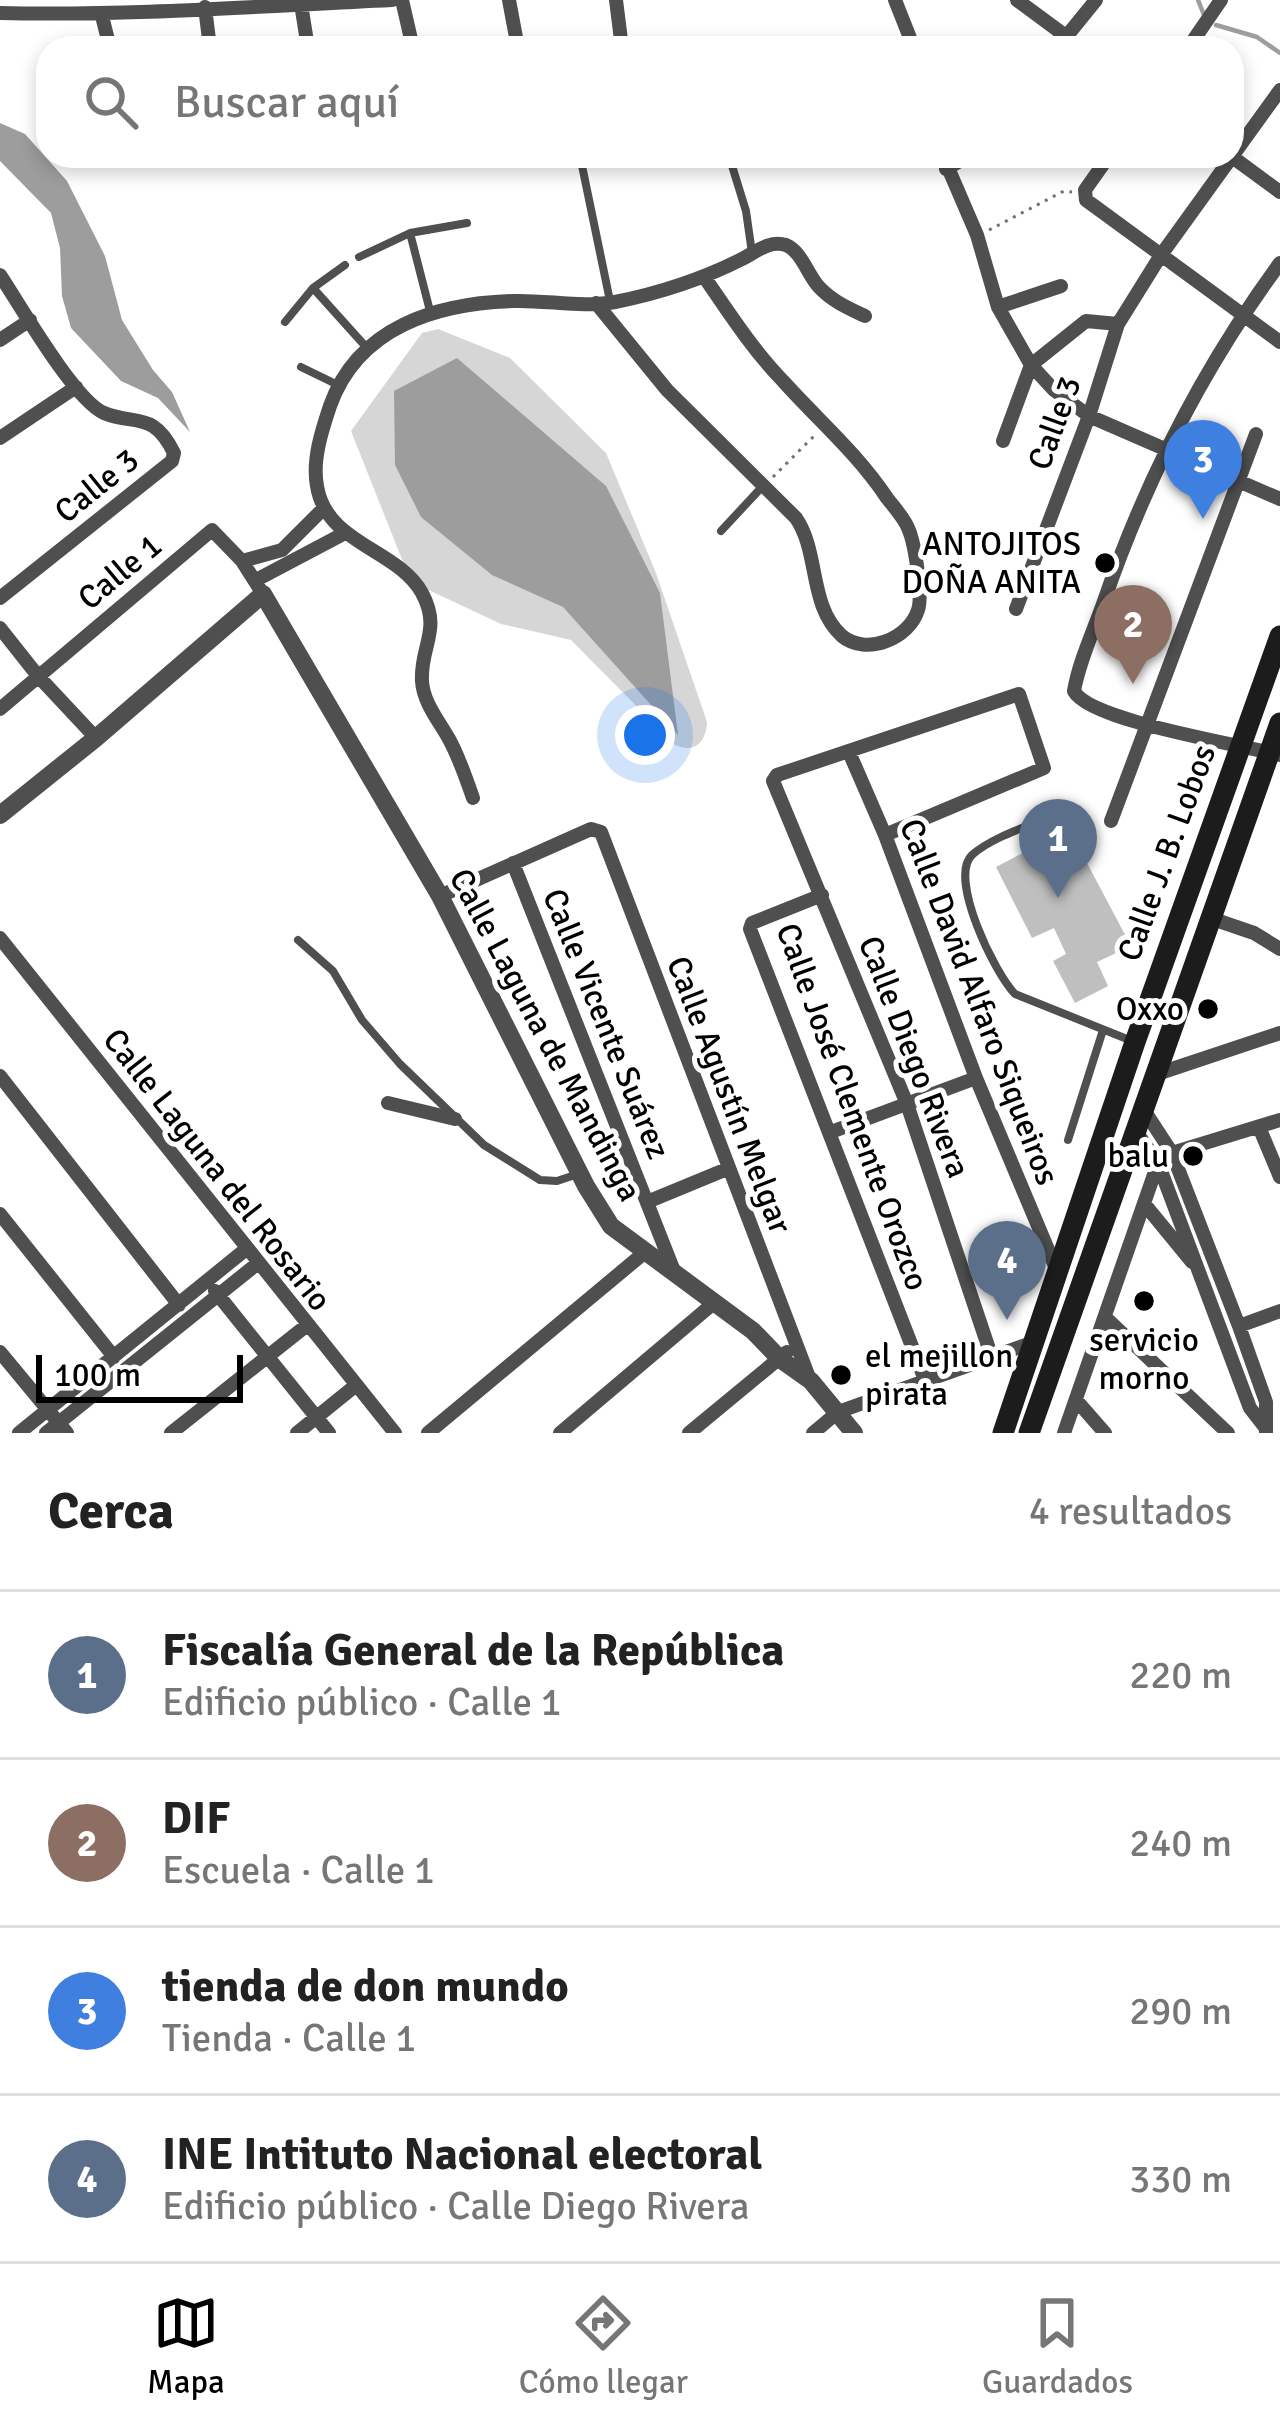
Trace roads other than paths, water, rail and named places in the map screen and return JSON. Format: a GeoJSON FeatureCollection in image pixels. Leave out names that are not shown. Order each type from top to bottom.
{"type":"FeatureCollection","features":[{"type":"Feature","properties":{"kind":"main road","name":"Calle J. B. Lobos"},"geometry":{"type":"LineString","coordinates":[[1003,1433],[1135,1042],[1280,636]]}},
{"type":"Feature","properties":{"kind":"main road","name":"Calle J. B. Lobos"},"geometry":{"type":"LineString","coordinates":[[1029,1433],[1210,917],[1274,753],[1280,723]]}},
{"type":"Feature","properties":{"kind":"street"},"geometry":{"type":"LineString","coordinates":[[0,14],[102,16],[392,0]]}},
{"type":"Feature","properties":{"kind":"street"},"geometry":{"type":"LineString","coordinates":[[403,0],[410,36]]}},
{"type":"Feature","properties":{"kind":"street"},"geometry":{"type":"LineString","coordinates":[[508,0],[516,36]]}},
{"type":"Feature","properties":{"kind":"street"},"geometry":{"type":"LineString","coordinates":[[616,0],[620,36]]}},
{"type":"Feature","properties":{"kind":"street"},"geometry":{"type":"LineString","coordinates":[[896,0],[910,36]]}},
{"type":"Feature","properties":{"kind":"street"},"geometry":{"type":"LineString","coordinates":[[1017,0],[1055,36]]}},
{"type":"Feature","properties":{"kind":"street"},"geometry":{"type":"LineString","coordinates":[[1066,36],[1096,0]]}},
{"type":"Feature","properties":{"kind":"street"},"geometry":{"type":"LineString","coordinates":[[1196,36],[1221,0]]}},
{"type":"Feature","properties":{"kind":"street"},"geometry":{"type":"LineString","coordinates":[[298,2],[305,36]]}},
{"type":"Feature","properties":{"kind":"street"},"geometry":{"type":"LineString","coordinates":[[205,7],[209,36]]}},
{"type":"Feature","properties":{"kind":"street"},"geometry":{"type":"LineString","coordinates":[[102,16],[107,36]]}},
{"type":"Feature","properties":{"kind":"street","name":"Calle 3"},"geometry":{"type":"LineString","coordinates":[[1244,140],[1280,90]]}},
{"type":"Feature","properties":{"kind":"street"},"geometry":{"type":"LineString","coordinates":[[1244,166],[1280,192]]}},
{"type":"Feature","properties":{"kind":"street"},"geometry":{"type":"LineString","coordinates":[[947,168],[977,236],[998,307],[1031,365],[1089,416],[1280,499]]}},
{"type":"Feature","properties":{"kind":"street"},"geometry":{"type":"LineString","coordinates":[[1102,168],[1085,197],[1280,342]]}},
{"type":"Feature","properties":{"kind":"street","name":"Calle 3"},"geometry":{"type":"LineString","coordinates":[[1016,609],[1089,416],[1118,324],[1224,168]]}},
{"type":"Feature","properties":{"kind":"street"},"geometry":{"type":"LineString","coordinates":[[473,798],[423,690],[433,623],[425,598],[411,575],[345,533],[324,508],[316,485],[318,450],[338,385],[367,348],[430,311],[514,301],[603,303],[705,278],[766,245],[788,245],[833,301],[865,316]]}},
{"type":"Feature","properties":{"kind":"street"},"geometry":{"type":"LineString","coordinates":[[1274,753],[1144,724],[1075,697],[1111,581],[1164,448],[1241,316],[1280,263]]}},
{"type":"Feature","properties":{"kind":"street"},"geometry":{"type":"LineString","coordinates":[[0,275],[76,388],[0,438]]}},
{"type":"Feature","properties":{"kind":"street"},"geometry":{"type":"LineString","coordinates":[[603,303],[667,390],[796,518],[811,544],[812,578],[838,633],[869,646],[892,639],[911,623],[919,608],[909,529],[858,456],[783,382],[705,278]]}},
{"type":"Feature","properties":{"kind":"street"},"geometry":{"type":"LineString","coordinates":[[998,307],[1061,286]]}},
{"type":"Feature","properties":{"kind":"street"},"geometry":{"type":"LineString","coordinates":[[0,340],[30,320]]}},
{"type":"Feature","properties":{"kind":"street"},"geometry":{"type":"LineString","coordinates":[[1003,440],[1031,365],[1086,321],[1118,324]]}},
{"type":"Feature","properties":{"kind":"street","name":"Calle 3"},"geometry":{"type":"LineString","coordinates":[[0,598],[172,460],[173,448],[145,420],[102,412],[76,388]]}},
{"type":"Feature","properties":{"kind":"street"},"geometry":{"type":"LineString","coordinates":[[1111,821],[1256,434]]}},
{"type":"Feature","properties":{"kind":"street"},"geometry":{"type":"LineString","coordinates":[[0,815],[96,738],[260,587],[324,508]]}},
{"type":"Feature","properties":{"kind":"street","name":"Calle 1"},"geometry":{"type":"LineString","coordinates":[[0,709],[212,530],[260,587]]}},
{"type":"Feature","properties":{"kind":"street"},"geometry":{"type":"LineString","coordinates":[[242,561],[287,556],[345,533]]}},
{"type":"Feature","properties":{"kind":"street","name":"Calle Laguna de Mandinga"},"geometry":{"type":"LineString","coordinates":[[260,587],[440,896],[610,1226],[715,1302],[811,1381],[854,1433]]}},
{"type":"Feature","properties":{"kind":"street"},"geometry":{"type":"LineString","coordinates":[[0,628],[96,738]]}},
{"type":"Feature","properties":{"kind":"street"},"geometry":{"type":"LineString","coordinates":[[849,752],[1019,694],[1044,768],[885,835]]}},
{"type":"Feature","properties":{"kind":"street","name":"Calle Diego Rivera"},"geometry":{"type":"LineString","coordinates":[[849,752],[777,775],[773,781],[907,1104],[992,1358]]}},
{"type":"Feature","properties":{"kind":"street","name":"Calle David Alfaro Siqueiros"},"geometry":{"type":"LineString","coordinates":[[849,752],[1058,1273]]}},
{"type":"Feature","properties":{"kind":"street","name":"Calle Agustín Melgar"},"geometry":{"type":"LineString","coordinates":[[513,863],[598,829],[811,1381]]}},
{"type":"Feature","properties":{"kind":"street"},"geometry":{"type":"LineString","coordinates":[[440,896],[513,863]]}},
{"type":"Feature","properties":{"kind":"street","name":"Calle Vicente Suárez"},"geometry":{"type":"LineString","coordinates":[[513,863],[674,1272]]}},
{"type":"Feature","properties":{"kind":"street","name":"Calle José Clemente Orozco"},"geometry":{"type":"LineString","coordinates":[[822,895],[752,923],[750,928],[925,1380]]}},
{"type":"Feature","properties":{"kind":"street"},"geometry":{"type":"LineString","coordinates":[[1210,917],[1254,933],[1280,949]]}},
{"type":"Feature","properties":{"kind":"street","name":"Calle Laguna del Rosario"},"geometry":{"type":"LineString","coordinates":[[0,938],[394,1433]]}},
{"type":"Feature","properties":{"kind":"street"},"geometry":{"type":"LineString","coordinates":[[1154,1075],[1280,1033]]}},
{"type":"Feature","properties":{"kind":"street"},"geometry":{"type":"LineString","coordinates":[[0,1076],[179,1305]]}},
{"type":"Feature","properties":{"kind":"street"},"geometry":{"type":"LineString","coordinates":[[831,1132],[976,1078]]}},
{"type":"Feature","properties":{"kind":"street"},"geometry":{"type":"LineString","coordinates":[[388,1103],[455,1119]]}},
{"type":"Feature","properties":{"kind":"street"},"geometry":{"type":"LineString","coordinates":[[1142,1107],[1172,1153],[1273,1400],[1265,1430]]}},
{"type":"Feature","properties":{"kind":"street"},"geometry":{"type":"LineString","coordinates":[[1172,1153],[1280,1120]]}},
{"type":"Feature","properties":{"kind":"street"},"geometry":{"type":"LineString","coordinates":[[1259,1127],[1280,1177]]}},
{"type":"Feature","properties":{"kind":"street"},"geometry":{"type":"LineString","coordinates":[[1135,1130],[1158,1163],[1250,1408],[1265,1430]]}},
{"type":"Feature","properties":{"kind":"street"},"geometry":{"type":"LineString","coordinates":[[1064,1433],[1158,1163]]}},
{"type":"Feature","properties":{"kind":"street"},"geometry":{"type":"LineString","coordinates":[[647,1202],[728,1169]]}},
{"type":"Feature","properties":{"kind":"street"},"geometry":{"type":"LineString","coordinates":[[1145,1206],[1199,1271]]}},
{"type":"Feature","properties":{"kind":"street"},"geometry":{"type":"LineString","coordinates":[[0,1214],[114,1357]]}},
{"type":"Feature","properties":{"kind":"street"},"geometry":{"type":"LineString","coordinates":[[19,1433],[245,1250]]}},
{"type":"Feature","properties":{"kind":"street"},"geometry":{"type":"LineString","coordinates":[[428,1433],[644,1253]]}},
{"type":"Feature","properties":{"kind":"street"},"geometry":{"type":"LineString","coordinates":[[0,1352],[48,1409],[58,1430],[257,1264]]}},
{"type":"Feature","properties":{"kind":"street"},"geometry":{"type":"LineString","coordinates":[[208,1282],[329,1433]]}},
{"type":"Feature","properties":{"kind":"street"},"geometry":{"type":"LineString","coordinates":[[560,1433],[715,1302]]}},
{"type":"Feature","properties":{"kind":"street"},"geometry":{"type":"LineString","coordinates":[[1239,1326],[1280,1311]]}},
{"type":"Feature","properties":{"kind":"street"},"geometry":{"type":"LineString","coordinates":[[1106,1317],[1228,1433]]}},
{"type":"Feature","properties":{"kind":"street"},"geometry":{"type":"LineString","coordinates":[[171,1433],[306,1326]]}},
{"type":"Feature","properties":{"kind":"street"},"geometry":{"type":"LineString","coordinates":[[813,1433],[838,1412],[1034,1342]]}},
{"type":"Feature","properties":{"kind":"street"},"geometry":{"type":"LineString","coordinates":[[689,1433],[796,1343]]}},
{"type":"Feature","properties":{"kind":"street"},"geometry":{"type":"LineString","coordinates":[[296,1433],[355,1386]]}},
{"type":"Feature","properties":{"kind":"street"},"geometry":{"type":"LineString","coordinates":[[1250,1408],[1273,1400]]}},
{"type":"Feature","properties":{"kind":"street"},"geometry":{"type":"LineString","coordinates":[[1077,1401],[1105,1433]]}},
{"type":"Feature","properties":{"kind":"lane"},"geometry":{"type":"LineString","coordinates":[[582,168],[603,303]]}},
{"type":"Feature","properties":{"kind":"lane"},"geometry":{"type":"LineString","coordinates":[[733,168],[752,254]]}},
{"type":"Feature","properties":{"kind":"lane"},"geometry":{"type":"LineString","coordinates":[[359,257],[410,233],[467,223]]}},
{"type":"Feature","properties":{"kind":"lane"},"geometry":{"type":"LineString","coordinates":[[410,233],[430,311]]}},
{"type":"Feature","properties":{"kind":"lane"},"geometry":{"type":"LineString","coordinates":[[285,322],[313,288],[345,265]]}},
{"type":"Feature","properties":{"kind":"lane"},"geometry":{"type":"LineString","coordinates":[[313,288],[367,348]]}},
{"type":"Feature","properties":{"kind":"lane"},"geometry":{"type":"LineString","coordinates":[[301,367],[338,385]]}},
{"type":"Feature","properties":{"kind":"lane"},"geometry":{"type":"LineString","coordinates":[[721,531],[761,488]]}},
{"type":"Feature","properties":{"kind":"lane"},"geometry":{"type":"LineString","coordinates":[[1059,814],[974,852],[964,865],[964,887],[1000,979],[1015,994],[1135,1042]]}},
{"type":"Feature","properties":{"kind":"lane"},"geometry":{"type":"LineString","coordinates":[[298,940],[333,971],[362,1020],[455,1119],[522,1173],[557,1181],[580,1173]]}},
{"type":"Feature","properties":{"kind":"lane"},"geometry":{"type":"LineString","coordinates":[[1068,1140],[1103,1030]]}},
{"type":"Feature","properties":{"kind":"waterway"},"geometry":{"type":"LineString","coordinates":[[1198,0],[1204,15]]}},
{"type":"Feature","properties":{"kind":"waterway"},"geometry":{"type":"LineString","coordinates":[[1216,25],[1257,37],[1280,53]]}},
{"type":"Feature","properties":{"kind":"place","name":"tienda de don mundo"},"geometry":{"type":"Point","coordinates":[1203,519]}},
{"type":"Feature","properties":{"kind":"place","name":"ANTOJITOS DOÑA ANITA"},"geometry":{"type":"Point","coordinates":[1105,563]}},
{"type":"Feature","properties":{"kind":"place","name":"DIF"},"geometry":{"type":"Point","coordinates":[1133,684]}},
{"type":"Feature","properties":{"kind":"place","name":"Fiscalía General de la República"},"geometry":{"type":"Point","coordinates":[1058,898]}},
{"type":"Feature","properties":{"kind":"place","name":"Oxxo"},"geometry":{"type":"Point","coordinates":[1208,1009]}},
{"type":"Feature","properties":{"kind":"place","name":"balu"},"geometry":{"type":"Point","coordinates":[1193,1156]}},
{"type":"Feature","properties":{"kind":"place","name":"servicio morno"},"geometry":{"type":"Point","coordinates":[1144,1301]}},
{"type":"Feature","properties":{"kind":"place","name":"INE Intituto Nacional electoral"},"geometry":{"type":"Point","coordinates":[1007,1320]}},
{"type":"Feature","properties":{"kind":"place","name":"el mejillon pirata"},"geometry":{"type":"Point","coordinates":[841,1375]}}]}
